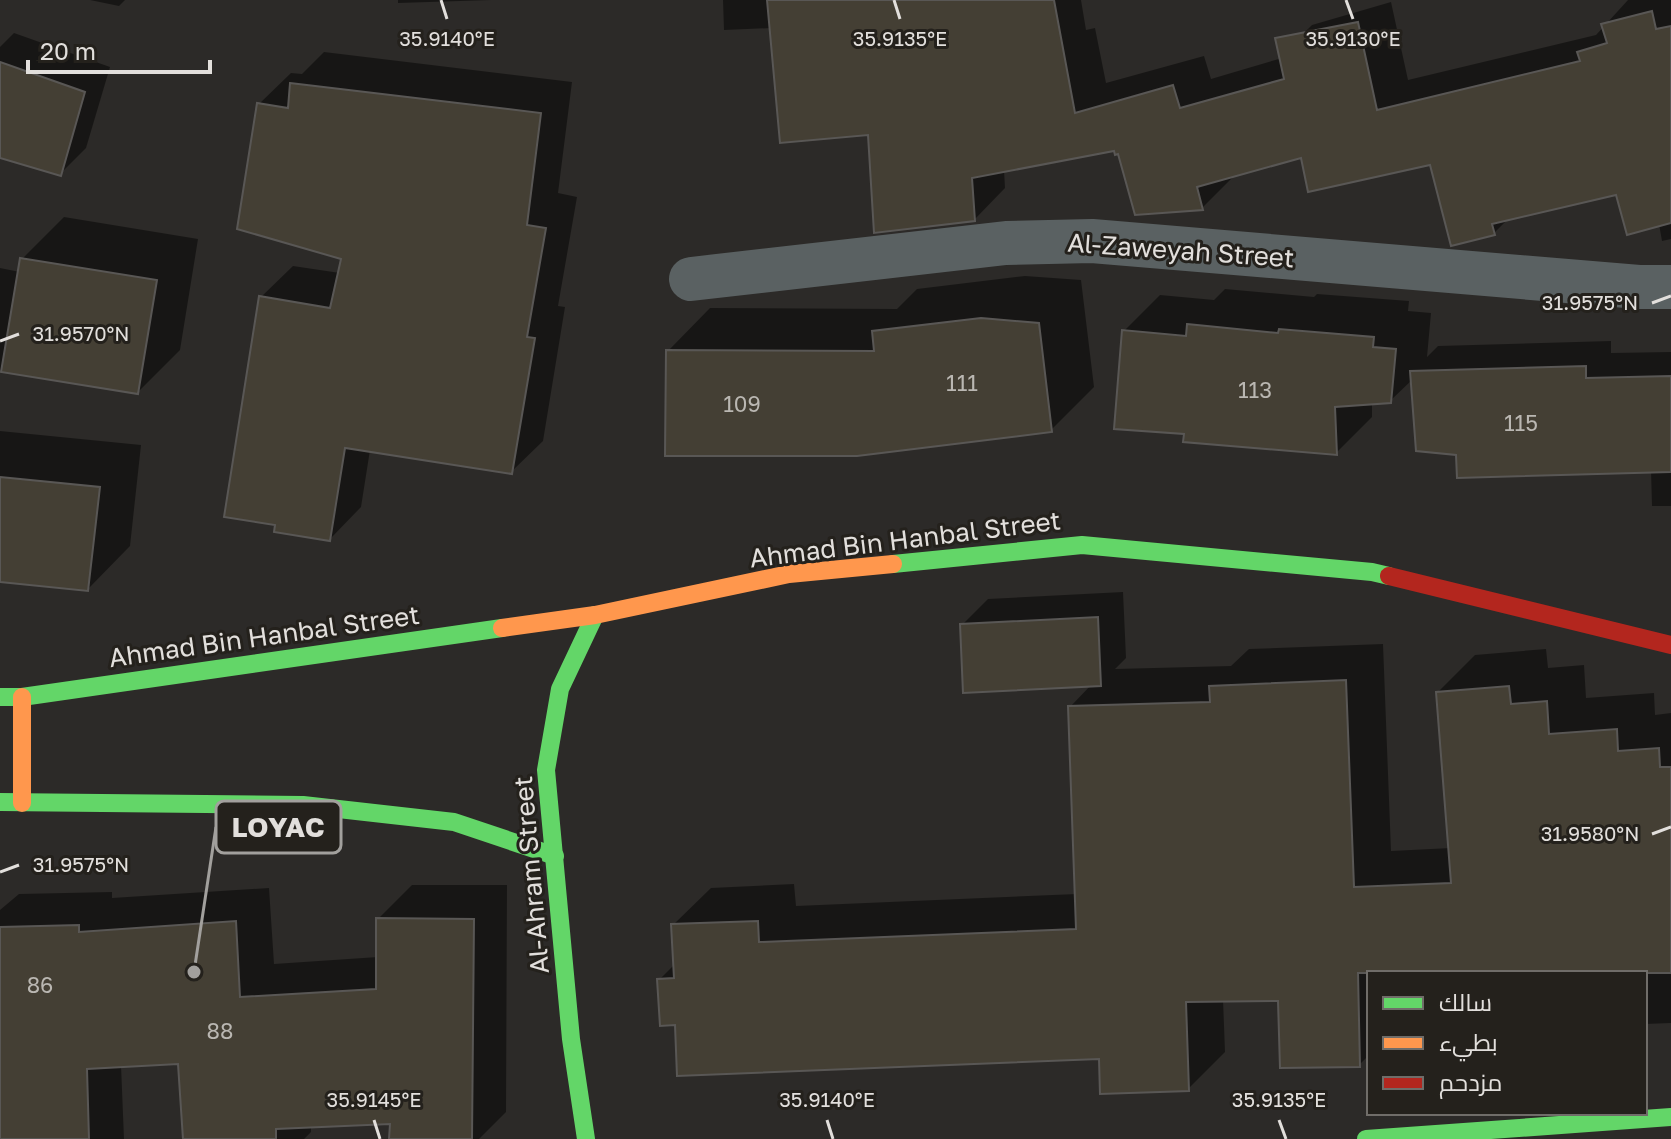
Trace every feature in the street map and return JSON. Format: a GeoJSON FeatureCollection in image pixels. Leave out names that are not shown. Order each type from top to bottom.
{"type":"FeatureCollection","features":[{"type":"Feature","properties":{"kind":"street","name":"Al-Zaweyah Street"},"geometry":{"type":"LineString","coordinates":[[691,279],[1006,243],[1092,241],[1639,287],[1671,287]]}},
{"type":"Feature","properties":{"kind":"street","name":"Ahmad Bin Hanbal Street"},"geometry":{"type":"LineString","coordinates":[[0,697],[22,697],[595,615],[789,574],[1082,545],[1372,572],[1671,645]]}},
{"type":"Feature","properties":{"kind":"street","name":"Al-Ahram Street"},"geometry":{"type":"LineString","coordinates":[[586,1139],[571,1039],[546,770],[560,689],[595,615]]}},
{"type":"Feature","properties":{"kind":"street"},"geometry":{"type":"LineString","coordinates":[[22,697],[22,803]]}},
{"type":"Feature","properties":{"kind":"street"},"geometry":{"type":"LineString","coordinates":[[0,802],[303,805],[454,822],[555,856]]}},
{"type":"Feature","properties":{"kind":"street"},"geometry":{"type":"LineString","coordinates":[[1366,1139],[1671,1117]]}},
{"type":"Feature","properties":{"kind":"building"},"geometry":{"type":"Polygon","coordinates":[[[767,0],[1054,0],[1075,113],[1173,85],[1180,108],[1284,79],[1275,38],[1358,22],[1377,110],[1580,61],[1577,52],[1607,43],[1601,24],[1652,11],[1656,29],[1671,26],[1671,223],[1627,235],[1616,195],[1492,224],[1495,235],[1451,246],[1430,165],[1308,192],[1301,158],[1197,187],[1203,210],[1135,215],[1118,154],[1115,155],[1114,151],[972,178],[975,221],[874,233],[868,135],[780,143],[767,0]]]}},
{"type":"Feature","properties":{"kind":"building"},"geometry":{"type":"Polygon","coordinates":[[[0,62],[85,92],[61,176],[0,158],[0,62]]]}},
{"type":"Feature","properties":{"kind":"building"},"geometry":{"type":"Polygon","coordinates":[[[290,83],[541,113],[527,225],[546,228],[527,337],[535,338],[512,474],[345,448],[330,541],[274,532],[275,525],[224,517],[259,296],[330,308],[341,259],[237,229],[257,103],[288,108],[290,83]]]}},
{"type":"Feature","properties":{"kind":"building"},"geometry":{"type":"Polygon","coordinates":[[[20,258],[157,280],[138,394],[1,372],[20,258]]]}},
{"type":"Feature","properties":{"kind":"building"},"geometry":{"type":"Polygon","coordinates":[[[981,318],[1039,323],[1052,432],[857,456],[665,456],[666,350],[874,351],[872,331],[981,318]]]}},
{"type":"Feature","properties":{"kind":"building"},"geometry":{"type":"Polygon","coordinates":[[[1187,324],[1278,333],[1279,329],[1374,337],[1373,347],[1396,349],[1391,403],[1335,407],[1337,455],[1183,442],[1184,434],[1114,429],[1122,330],[1186,336],[1187,324]]]}},
{"type":"Feature","properties":{"kind":"building"},"geometry":{"type":"Polygon","coordinates":[[[1586,366],[1586,378],[1671,376],[1671,472],[1457,478],[1456,455],[1416,451],[1410,371],[1586,366]]]}},
{"type":"Feature","properties":{"kind":"building"},"geometry":{"type":"Polygon","coordinates":[[[0,477],[100,487],[88,591],[0,582],[0,477]]]}},
{"type":"Feature","properties":{"kind":"building"},"geometry":{"type":"Polygon","coordinates":[[[1098,617],[1101,686],[963,693],[960,624],[1098,617]]]}},
{"type":"Feature","properties":{"kind":"building"},"geometry":{"type":"Polygon","coordinates":[[[1346,680],[1354,887],[1451,883],[1436,692],[1509,686],[1511,704],[1547,701],[1549,734],[1617,729],[1618,751],[1659,748],[1660,767],[1671,767],[1671,973],[1358,973],[1360,1067],[1280,1068],[1278,1001],[1186,1002],[1189,1091],[1100,1094],[1099,1059],[677,1076],[675,1025],[660,1026],[657,979],[674,978],[671,924],[758,921],[759,942],[1076,929],[1068,706],[1210,702],[1209,686],[1346,680]]]}},
{"type":"Feature","properties":{"kind":"building"},"geometry":{"type":"Polygon","coordinates":[[[376,918],[474,919],[472,1139],[389,1139],[390,1124],[276,1129],[276,1139],[183,1139],[178,1064],[87,1069],[89,1139],[0,1139],[0,927],[79,925],[79,932],[236,921],[240,997],[376,989],[376,918]]]}},
{"type":"Feature","properties":{"kind":"traffic: fast"},"geometry":{"type":"LineString","coordinates":[[893,564],[1082,545],[1389,576]]}},
{"type":"Feature","properties":{"kind":"traffic: fast"},"geometry":{"type":"LineString","coordinates":[[586,1139],[571,1039],[546,770],[560,689],[595,615]]}},
{"type":"Feature","properties":{"kind":"traffic: fast"},"geometry":{"type":"LineString","coordinates":[[0,697],[22,697],[502,628]]}},
{"type":"Feature","properties":{"kind":"traffic: fast"},"geometry":{"type":"LineString","coordinates":[[0,802],[303,805],[454,822],[555,856]]}},
{"type":"Feature","properties":{"kind":"traffic: fast"},"geometry":{"type":"LineString","coordinates":[[1366,1139],[1671,1117]]}},
{"type":"Feature","properties":{"kind":"traffic: slow"},"geometry":{"type":"LineString","coordinates":[[502,628],[595,615],[789,574],[893,564]]}},
{"type":"Feature","properties":{"kind":"traffic: slow"},"geometry":{"type":"LineString","coordinates":[[22,697],[22,803]]}},
{"type":"Feature","properties":{"kind":"traffic: jam"},"geometry":{"type":"LineString","coordinates":[[1389,576],[1671,645]]}},
{"type":"Feature","properties":{"kind":"place","name":"LOYAC"},"geometry":{"type":"Point","coordinates":[194,972]}}]}
